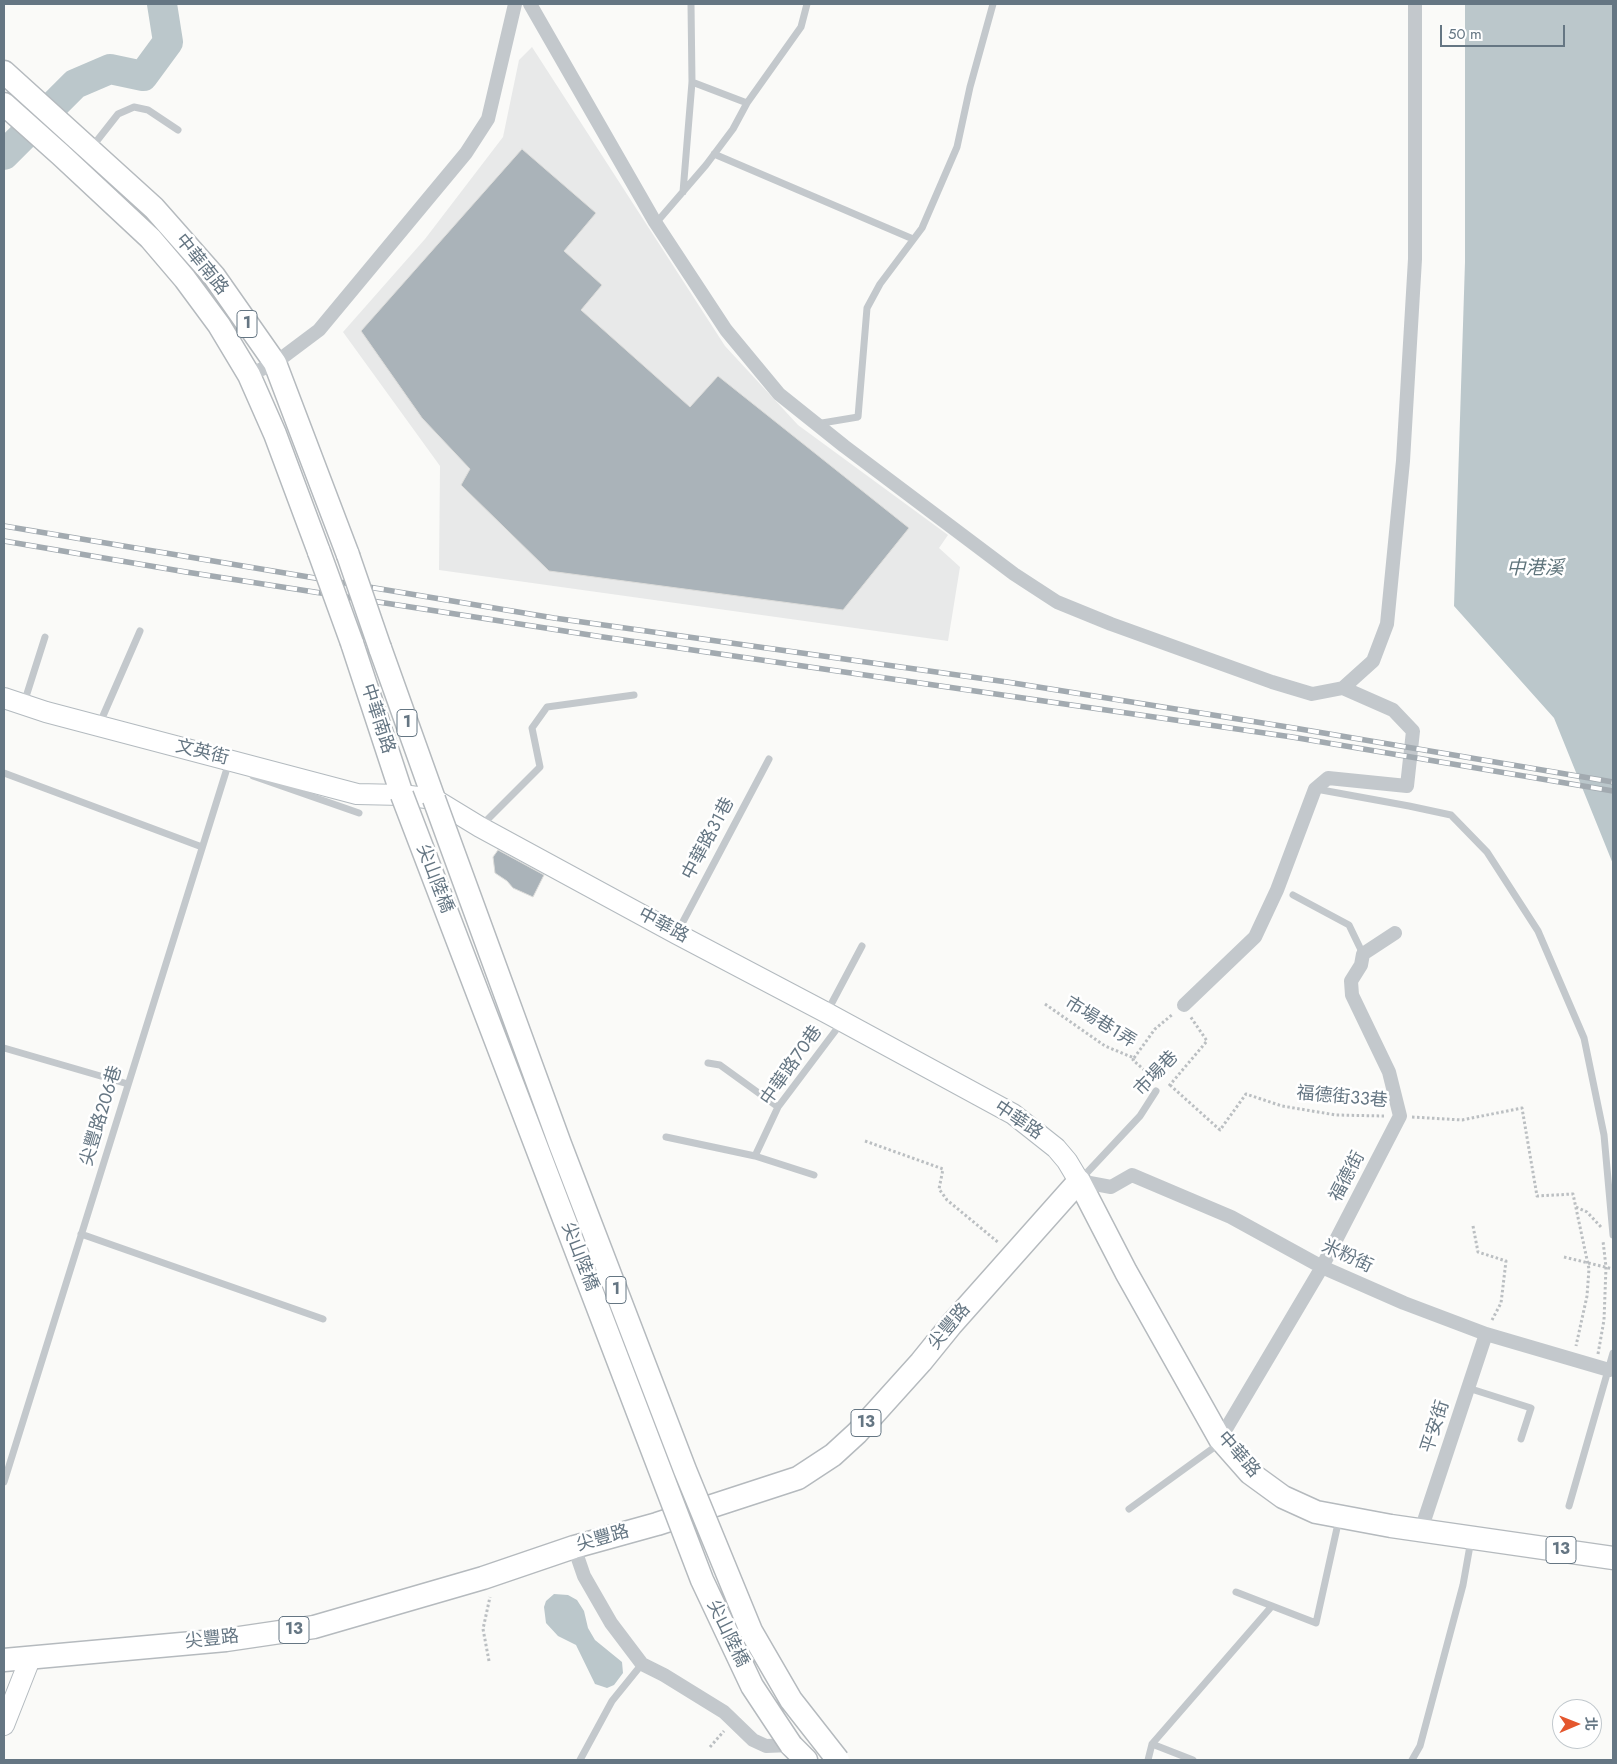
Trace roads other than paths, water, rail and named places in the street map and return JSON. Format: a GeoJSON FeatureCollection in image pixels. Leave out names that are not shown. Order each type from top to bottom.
{"type":"FeatureCollection","features":[{"type":"Feature","properties":{"kind":"main road","name":"1"},"geometry":{"type":"LineString","coordinates":[[4,72],[84,143]]}},
{"type":"Feature","properties":{"kind":"main road","name":"中華南路"},"geometry":{"type":"LineString","coordinates":[[10,110],[150,238],[219,325],[249,375],[275,434],[319,552],[352,643],[402,795]]}},
{"type":"Feature","properties":{"kind":"main road","name":"中華南路"},"geometry":{"type":"LineString","coordinates":[[84,143],[154,208],[214,276],[275,364],[348,555],[434,799]]}},
{"type":"Feature","properties":{"kind":"main road"},"geometry":{"type":"LineString","coordinates":[[96,188],[112,169]]}},
{"type":"Feature","properties":{"kind":"main road"},"geometry":{"type":"LineString","coordinates":[[167,258],[184,243]]}},
{"type":"Feature","properties":{"kind":"main road","name":"尖山陸橋"},"geometry":{"type":"LineString","coordinates":[[402,795],[702,1580],[752,1686],[798,1752]]}},
{"type":"Feature","properties":{"kind":"main road","name":"尖山陸橋"},"geometry":{"type":"LineString","coordinates":[[434,799],[560,1144],[684,1470],[751,1631],[791,1700],[838,1760]]}},
{"type":"Feature","properties":{"kind":"main road","name":"尖豐路"},"geometry":{"type":"LineString","coordinates":[[4,1660],[226,1640],[314,1627],[483,1578],[574,1546],[657,1524],[798,1478],[833,1455],[857,1433],[1079,1181]]}},
{"type":"Feature","properties":{"kind":"main road","name":"中華路"},"geometry":{"type":"LineString","coordinates":[[1079,1181],[1126,1272],[1220,1438],[1250,1473],[1283,1497],[1316,1512],[1421,1530],[1613,1558]]}},
{"type":"Feature","properties":{"kind":"street"},"geometry":{"type":"LineString","coordinates":[[249,375],[275,364],[319,330],[466,153],[488,119],[515,4]]}},
{"type":"Feature","properties":{"kind":"street"},"geometry":{"type":"LineString","coordinates":[[530,4],[656,224],[726,330],[779,394],[1014,574],[1057,602],[1111,624],[1272,682],[1312,694],[1343,688],[1373,661],[1387,624],[1404,461],[1415,259],[1416,4]]}},
{"type":"Feature","properties":{"kind":"street"},"geometry":{"type":"LineString","coordinates":[[1184,1005],[1255,937],[1278,890],[1315,789],[1328,778],[1408,786],[1413,730],[1393,710],[1343,688]]}},
{"type":"Feature","properties":{"kind":"street","name":"文英街"},"geometry":{"type":"LineString","coordinates":[[4,698],[46,712],[234,765],[357,794],[402,795]]}},
{"type":"Feature","properties":{"kind":"street","name":"中華路"},"geometry":{"type":"LineString","coordinates":[[402,795],[434,799],[480,827],[1013,1114],[1056,1148],[1067,1161],[1079,1181]]}},
{"type":"Feature","properties":{"kind":"street"},"geometry":{"type":"LineString","coordinates":[[1363,954],[1395,933]]}},
{"type":"Feature","properties":{"kind":"street","name":"福德街"},"geometry":{"type":"LineString","coordinates":[[1220,1438],[1322,1267],[1400,1116],[1389,1072],[1352,995],[1351,981],[1361,964],[1363,954]]}},
{"type":"Feature","properties":{"kind":"street","name":"米粉街"},"geometry":{"type":"LineString","coordinates":[[1079,1181],[1111,1187],[1132,1175],[1231,1217],[1322,1267],[1404,1304],[1486,1334],[1603,1368]]}},
{"type":"Feature","properties":{"kind":"street","name":"平安街"},"geometry":{"type":"LineString","coordinates":[[1421,1530],[1486,1334]]}},
{"type":"Feature","properties":{"kind":"street"},"geometry":{"type":"LineString","coordinates":[[574,1546],[584,1576],[612,1623],[642,1664],[724,1712],[752,1740],[766,1746],[798,1752]]}},
{"type":"Feature","properties":{"kind":"street"},"geometry":{"type":"LineString","coordinates":[[4,1725],[30,1659]]}},
{"type":"Feature","properties":{"kind":"lane"},"geometry":{"type":"LineString","coordinates":[[683,192],[692,82],[691,4]]}},
{"type":"Feature","properties":{"kind":"lane"},"geometry":{"type":"LineString","coordinates":[[656,224],[733,129],[747,103],[801,27],[807,4]]}},
{"type":"Feature","properties":{"kind":"lane"},"geometry":{"type":"LineString","coordinates":[[816,424],[858,417],[867,308],[880,284],[922,228],[957,147],[970,88],[994,4]]}},
{"type":"Feature","properties":{"kind":"lane"},"geometry":{"type":"LineString","coordinates":[[692,82],[747,103]]}},
{"type":"Feature","properties":{"kind":"lane"},"geometry":{"type":"LineString","coordinates":[[84,143],[118,114],[134,107],[148,110],[178,130]]}},
{"type":"Feature","properties":{"kind":"lane"},"geometry":{"type":"LineString","coordinates":[[714,154],[913,239]]}},
{"type":"Feature","properties":{"kind":"lane"},"geometry":{"type":"LineString","coordinates":[[98,726],[140,631]]}},
{"type":"Feature","properties":{"kind":"lane"},"geometry":{"type":"LineString","coordinates":[[23,704],[45,637]]}},
{"type":"Feature","properties":{"kind":"lane"},"geometry":{"type":"LineString","coordinates":[[480,827],[540,767],[532,728],[547,707],[634,695]]}},
{"type":"Feature","properties":{"kind":"lane","name":"中華路31巷"},"geometry":{"type":"LineString","coordinates":[[677,934],[769,759]]}},
{"type":"Feature","properties":{"kind":"lane","name":"尖豐路206巷"},"geometry":{"type":"LineString","coordinates":[[4,1482],[7,1461],[81,1234],[202,847],[234,765]]}},
{"type":"Feature","properties":{"kind":"lane"},"geometry":{"type":"LineString","coordinates":[[4,773],[202,847]]}},
{"type":"Feature","properties":{"kind":"lane"},"geometry":{"type":"LineString","coordinates":[[247,774],[359,813]]}},
{"type":"Feature","properties":{"kind":"lane"},"geometry":{"type":"LineString","coordinates":[[1315,789],[1450,815],[1487,852],[1538,931],[1584,1038],[1604,1135],[1613,1235]]}},
{"type":"Feature","properties":{"kind":"lane"},"geometry":{"type":"LineString","coordinates":[[1293,895],[1349,925],[1363,954]]}},
{"type":"Feature","properties":{"kind":"lane","name":"中華路70巷"},"geometry":{"type":"LineString","coordinates":[[755,1156],[778,1107],[835,1017],[862,946]]}},
{"type":"Feature","properties":{"kind":"lane"},"geometry":{"type":"LineString","coordinates":[[4,1048],[128,1084]]}},
{"type":"Feature","properties":{"kind":"lane"},"geometry":{"type":"LineString","coordinates":[[708,1063],[720,1065],[778,1107]]}},
{"type":"Feature","properties":{"kind":"lane","name":"市場巷"},"geometry":{"type":"LineString","coordinates":[[1079,1181],[1140,1116],[1156,1091]]}},
{"type":"Feature","properties":{"kind":"lane"},"geometry":{"type":"LineString","coordinates":[[666,1137],[755,1156],[814,1175]]}},
{"type":"Feature","properties":{"kind":"lane"},"geometry":{"type":"LineString","coordinates":[[81,1234],[323,1319]]}},
{"type":"Feature","properties":{"kind":"lane"},"geometry":{"type":"LineString","coordinates":[[1569,1506],[1603,1368],[1613,1353]]}},
{"type":"Feature","properties":{"kind":"lane"},"geometry":{"type":"LineString","coordinates":[[1468,1388],[1531,1408],[1521,1439]]}},
{"type":"Feature","properties":{"kind":"lane"},"geometry":{"type":"LineString","coordinates":[[1129,1509],[1216,1446],[1220,1438]]}},
{"type":"Feature","properties":{"kind":"lane"},"geometry":{"type":"LineString","coordinates":[[1236,1592],[1316,1623],[1340,1516]]}},
{"type":"Feature","properties":{"kind":"lane"},"geometry":{"type":"LineString","coordinates":[[1412,1760],[1420,1746],[1460,1594],[1472,1537]]}},
{"type":"Feature","properties":{"kind":"lane"},"geometry":{"type":"LineString","coordinates":[[1148,1760],[1152,1744],[1272,1606]]}},
{"type":"Feature","properties":{"kind":"lane"},"geometry":{"type":"LineString","coordinates":[[580,1760],[612,1701],[642,1664]]}},
{"type":"Feature","properties":{"kind":"lane"},"geometry":{"type":"LineString","coordinates":[[1152,1744],[1193,1760]]}},
{"type":"Feature","properties":{"kind":"water","name":"中港溪"},"geometry":{"type":"Polygon","coordinates":[[[1465,4],[1613,4],[1613,864],[1554,718],[1454,606],[1465,262],[1465,4]]]}},
{"type":"Feature","properties":{"kind":"water"},"geometry":{"type":"Polygon","coordinates":[[[554,1594],[568,1595],[577,1600],[584,1611],[588,1628],[595,1640],[622,1662],[623,1673],[614,1685],[607,1688],[595,1684],[576,1645],[558,1636],[546,1623],[544,1607],[546,1601],[554,1594]]]}},
{"type":"Feature","properties":{"kind":"waterway"},"geometry":{"type":"LineString","coordinates":[[4,155],[75,84],[110,69],[143,76],[168,42],[162,4]]}},
{"type":"Feature","properties":{"kind":"railway"},"geometry":{"type":"LineString","coordinates":[[4,526],[554,618],[1007,682],[1613,782]]}},
{"type":"Feature","properties":{"kind":"railway"},"geometry":{"type":"LineString","coordinates":[[4,541],[186,572],[603,637],[1292,737],[1613,791]]}}]}
